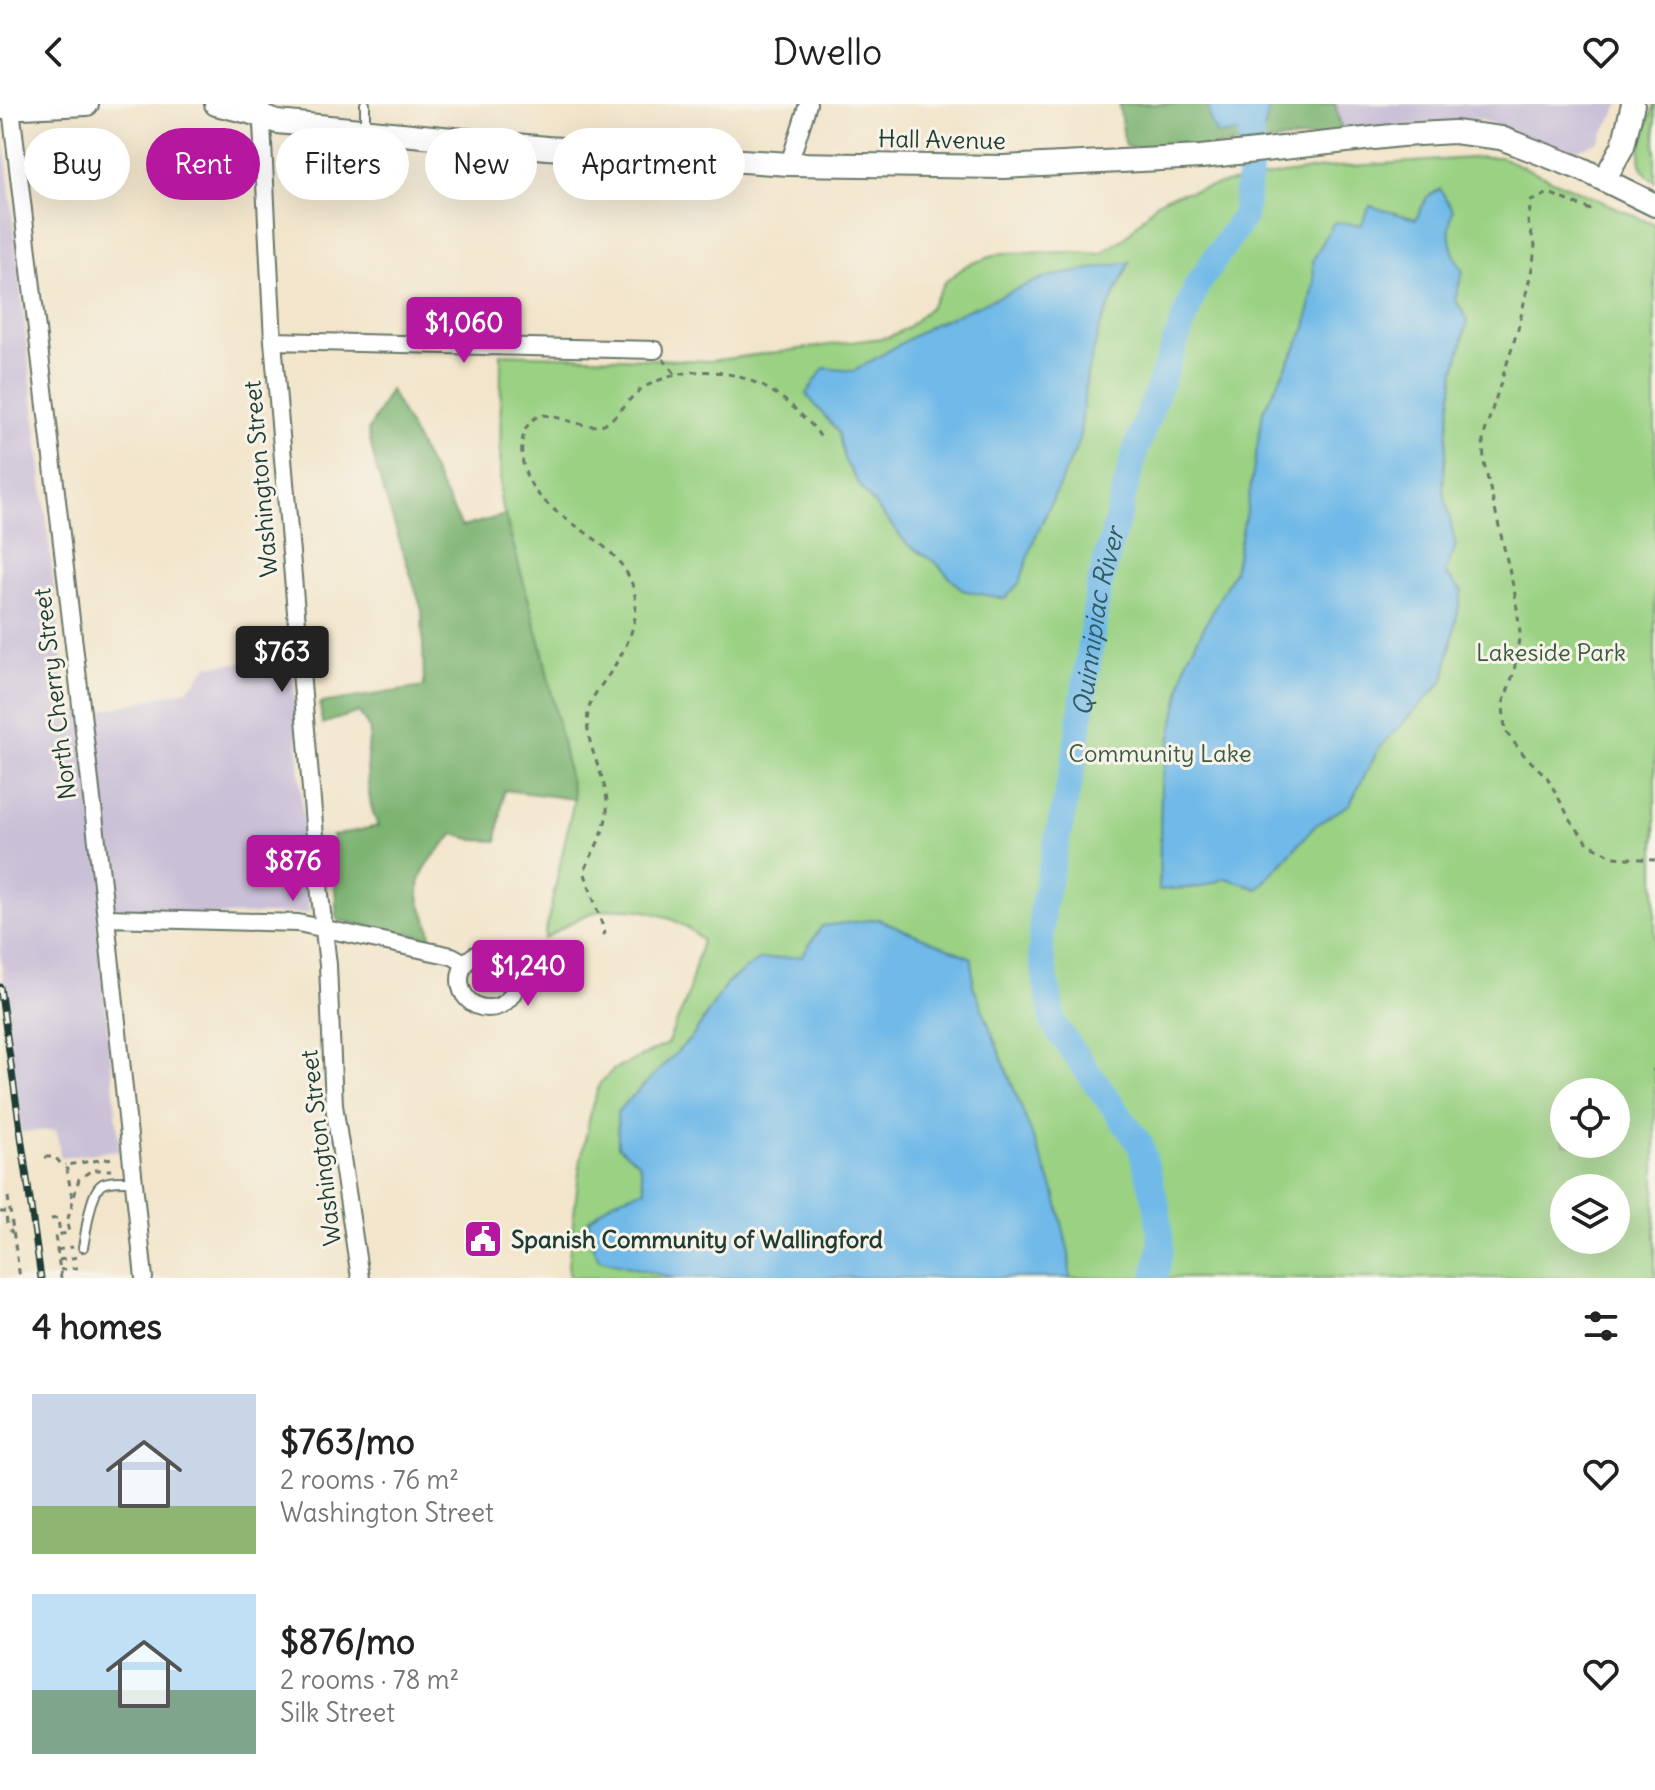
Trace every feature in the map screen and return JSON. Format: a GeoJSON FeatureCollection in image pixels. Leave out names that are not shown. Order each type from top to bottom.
{"type":"FeatureCollection","features":[{"type":"Feature","properties":{"kind":"main road"},"geometry":{"type":"LineString","coordinates":[[7,107],[87,104]]}},
{"type":"Feature","properties":{"kind":"main road","name":"Hall Avenue"},"geometry":{"type":"LineString","coordinates":[[216,104],[261,110],[277,122],[343,128]]}},
{"type":"Feature","properties":{"kind":"main road"},"geometry":{"type":"LineString","coordinates":[[1604,180],[1623,146],[1633,104]]}},
{"type":"Feature","properties":{"kind":"main road","name":"Hall Avenue"},"geometry":{"type":"LineString","coordinates":[[409,134],[547,148],[789,164],[1004,167],[1201,157],[1454,132],[1501,138],[1604,180],[1655,205]]}},
{"type":"Feature","properties":{"kind":"street"},"geometry":{"type":"LineString","coordinates":[[789,164],[808,104]]}},
{"type":"Feature","properties":{"kind":"street","name":"North Cherry Street"},"geometry":{"type":"LineString","coordinates":[[7,107],[106,918],[144,1278]]}},
{"type":"Feature","properties":{"kind":"street","name":"Washington Street"},"geometry":{"type":"LineString","coordinates":[[261,110],[273,341],[328,965],[334,1105],[360,1278]]}},
{"type":"Feature","properties":{"kind":"street"},"geometry":{"type":"LineString","coordinates":[[273,341],[655,350]]}},
{"type":"Feature","properties":{"kind":"street"},"geometry":{"type":"LineString","coordinates":[[106,918],[298,923],[452,956],[465,963]]}},
{"type":"Feature","properties":{"kind":"lane"},"geometry":{"type":"LineString","coordinates":[[365,104],[365,128]]}},
{"type":"Feature","properties":{"kind":"lane"},"geometry":{"type":"LineString","coordinates":[[82,1252],[93,1198],[99,1187],[108,1182],[133,1181]]}},
{"type":"Feature","properties":{"kind":"path"},"geometry":{"type":"LineString","coordinates":[[1591,210],[1549,193],[1531,201],[1528,222],[1535,245],[1533,264],[1518,329],[1483,438],[1484,463],[1515,594],[1520,632],[1514,672],[1503,704],[1505,731],[1547,777],[1571,821],[1588,843],[1614,857],[1655,860]]}},
{"type":"Feature","properties":{"kind":"path"},"geometry":{"type":"LineString","coordinates":[[655,350],[676,375]]}},
{"type":"Feature","properties":{"kind":"path"},"geometry":{"type":"LineString","coordinates":[[602,935],[605,933],[604,922],[584,871],[601,837],[608,805],[589,736],[588,721],[593,698],[629,641],[635,622],[635,590],[618,559],[547,504],[527,480],[521,462],[523,435],[528,425],[540,415],[592,425],[603,424],[615,416],[634,394],[676,375],[717,371],[751,379],[784,398],[821,438]]}},
{"type":"Feature","properties":{"kind":"path"},"geometry":{"type":"LineString","coordinates":[[45,1157],[55,1157],[62,1165],[113,1158]]}},
{"type":"Feature","properties":{"kind":"path"},"geometry":{"type":"LineString","coordinates":[[66,1165],[72,1198]]}},
{"type":"Feature","properties":{"kind":"path"},"geometry":{"type":"LineString","coordinates":[[61,1278],[55,1235],[69,1233],[67,1222],[79,1179],[86,1172],[115,1171]]}},
{"type":"Feature","properties":{"kind":"path"},"geometry":{"type":"LineString","coordinates":[[60,1175],[68,1174]]}},
{"type":"Feature","properties":{"kind":"path"},"geometry":{"type":"LineString","coordinates":[[8,1197],[20,1278]]}},
{"type":"Feature","properties":{"kind":"path"},"geometry":{"type":"LineString","coordinates":[[0,1212],[6,1212],[7,1225],[14,1236]]}},
{"type":"Feature","properties":{"kind":"path"},"geometry":{"type":"LineString","coordinates":[[51,1219],[58,1218],[60,1235]]}},
{"type":"Feature","properties":{"kind":"path"},"geometry":{"type":"LineString","coordinates":[[57,1250],[82,1252]]}},
{"type":"Feature","properties":{"kind":"path"},"geometry":{"type":"LineString","coordinates":[[59,1260],[82,1252]]}},
{"type":"Feature","properties":{"kind":"path"},"geometry":{"type":"LineString","coordinates":[[60,1270],[83,1267]]}},
{"type":"Feature","properties":{"kind":"shaded area"},"geometry":{"type":"Polygon","coordinates":[[[1335,104],[1620,104],[1599,141],[1570,153],[1479,119],[1342,131],[1335,104]]]}},
{"type":"Feature","properties":{"kind":"shaded area"},"geometry":{"type":"Polygon","coordinates":[[[0,127],[3,130],[68,713],[100,711],[188,690],[208,666],[292,657],[309,913],[97,918],[120,1152],[61,1158],[56,1130],[21,1132],[0,952],[0,127]]]}},
{"type":"Feature","properties":{"kind":"green space"},"geometry":{"type":"Polygon","coordinates":[[[1119,104],[1335,104],[1343,134],[1153,153],[1125,146],[1119,104]]]}},
{"type":"Feature","properties":{"kind":"green space"},"geometry":{"type":"Polygon","coordinates":[[[1654,104],[1655,182],[1646,174],[1640,155],[1654,104]]]}},
{"type":"Feature","properties":{"kind":"green space","name":"Community Lake"},"geometry":{"type":"Polygon","coordinates":[[[1501,157],[1655,225],[1655,1278],[570,1278],[568,1265],[580,1164],[600,1083],[613,1070],[667,1044],[686,1001],[702,940],[666,917],[623,909],[589,914],[544,939],[574,799],[542,649],[500,498],[501,354],[710,361],[889,337],[907,328],[930,307],[944,283],[967,265],[1002,253],[1100,254],[1126,237],[1157,202],[1169,196],[1226,183],[1323,168],[1501,157]]]}},
{"type":"Feature","properties":{"kind":"green space"},"geometry":{"type":"Polygon","coordinates":[[[390,390],[462,527],[505,515],[542,649],[574,799],[504,790],[497,841],[474,840],[454,834],[428,864],[420,881],[420,901],[431,938],[337,920],[332,836],[378,826],[368,779],[370,730],[359,712],[322,724],[320,703],[424,687],[422,610],[377,471],[368,431],[390,390]]]}},
{"type":"Feature","properties":{"kind":"water"},"geometry":{"type":"Polygon","coordinates":[[[1208,104],[1270,104],[1264,130],[1217,135],[1210,121],[1208,104]]]}},
{"type":"Feature","properties":{"kind":"water"},"geometry":{"type":"Polygon","coordinates":[[[1440,189],[1453,210],[1450,242],[1463,272],[1455,299],[1468,320],[1455,371],[1443,487],[1456,546],[1445,573],[1462,591],[1444,680],[1379,748],[1350,804],[1316,825],[1258,889],[1226,878],[1201,887],[1159,890],[1161,784],[1187,659],[1234,571],[1263,411],[1306,328],[1314,283],[1313,260],[1334,222],[1361,225],[1370,206],[1416,219],[1427,197],[1440,189]]]}},
{"type":"Feature","properties":{"kind":"water"},"geometry":{"type":"Polygon","coordinates":[[[1130,262],[1100,326],[1087,374],[1079,442],[1034,540],[1020,582],[1005,599],[962,590],[936,563],[907,544],[864,492],[845,461],[838,432],[806,394],[824,368],[854,371],[934,324],[1043,278],[1130,262]]]}},
{"type":"Feature","properties":{"kind":"water"},"geometry":{"type":"Polygon","coordinates":[[[878,919],[972,958],[973,985],[1056,1196],[1069,1254],[1070,1278],[673,1278],[599,1259],[590,1241],[589,1219],[613,1201],[645,1189],[639,1163],[618,1146],[617,1112],[693,1036],[727,983],[758,960],[802,956],[822,926],[878,919]]]}},
{"type":"Feature","properties":{"kind":"waterway","name":"Quinnipiac River"},"geometry":{"type":"LineString","coordinates":[[1155,1278],[1161,1246],[1157,1206],[1140,1144],[1054,1025],[1041,953],[1042,909],[1075,757],[1098,591],[1136,449],[1196,287],[1244,216],[1253,147],[1245,104]]}},
{"type":"Feature","properties":{"kind":"railway"},"geometry":{"type":"LineString","coordinates":[[0,987],[41,1278]]}},
{"type":"Feature","properties":{"kind":"place","name":"Spanish Community of Wallingford"},"geometry":{"type":"Point","coordinates":[483,1239]}},
{"type":"Feature","properties":{"kind":"park label","name":"Lakeside Park"},"geometry":{"type":"Point","coordinates":[1551,652]}}]}
